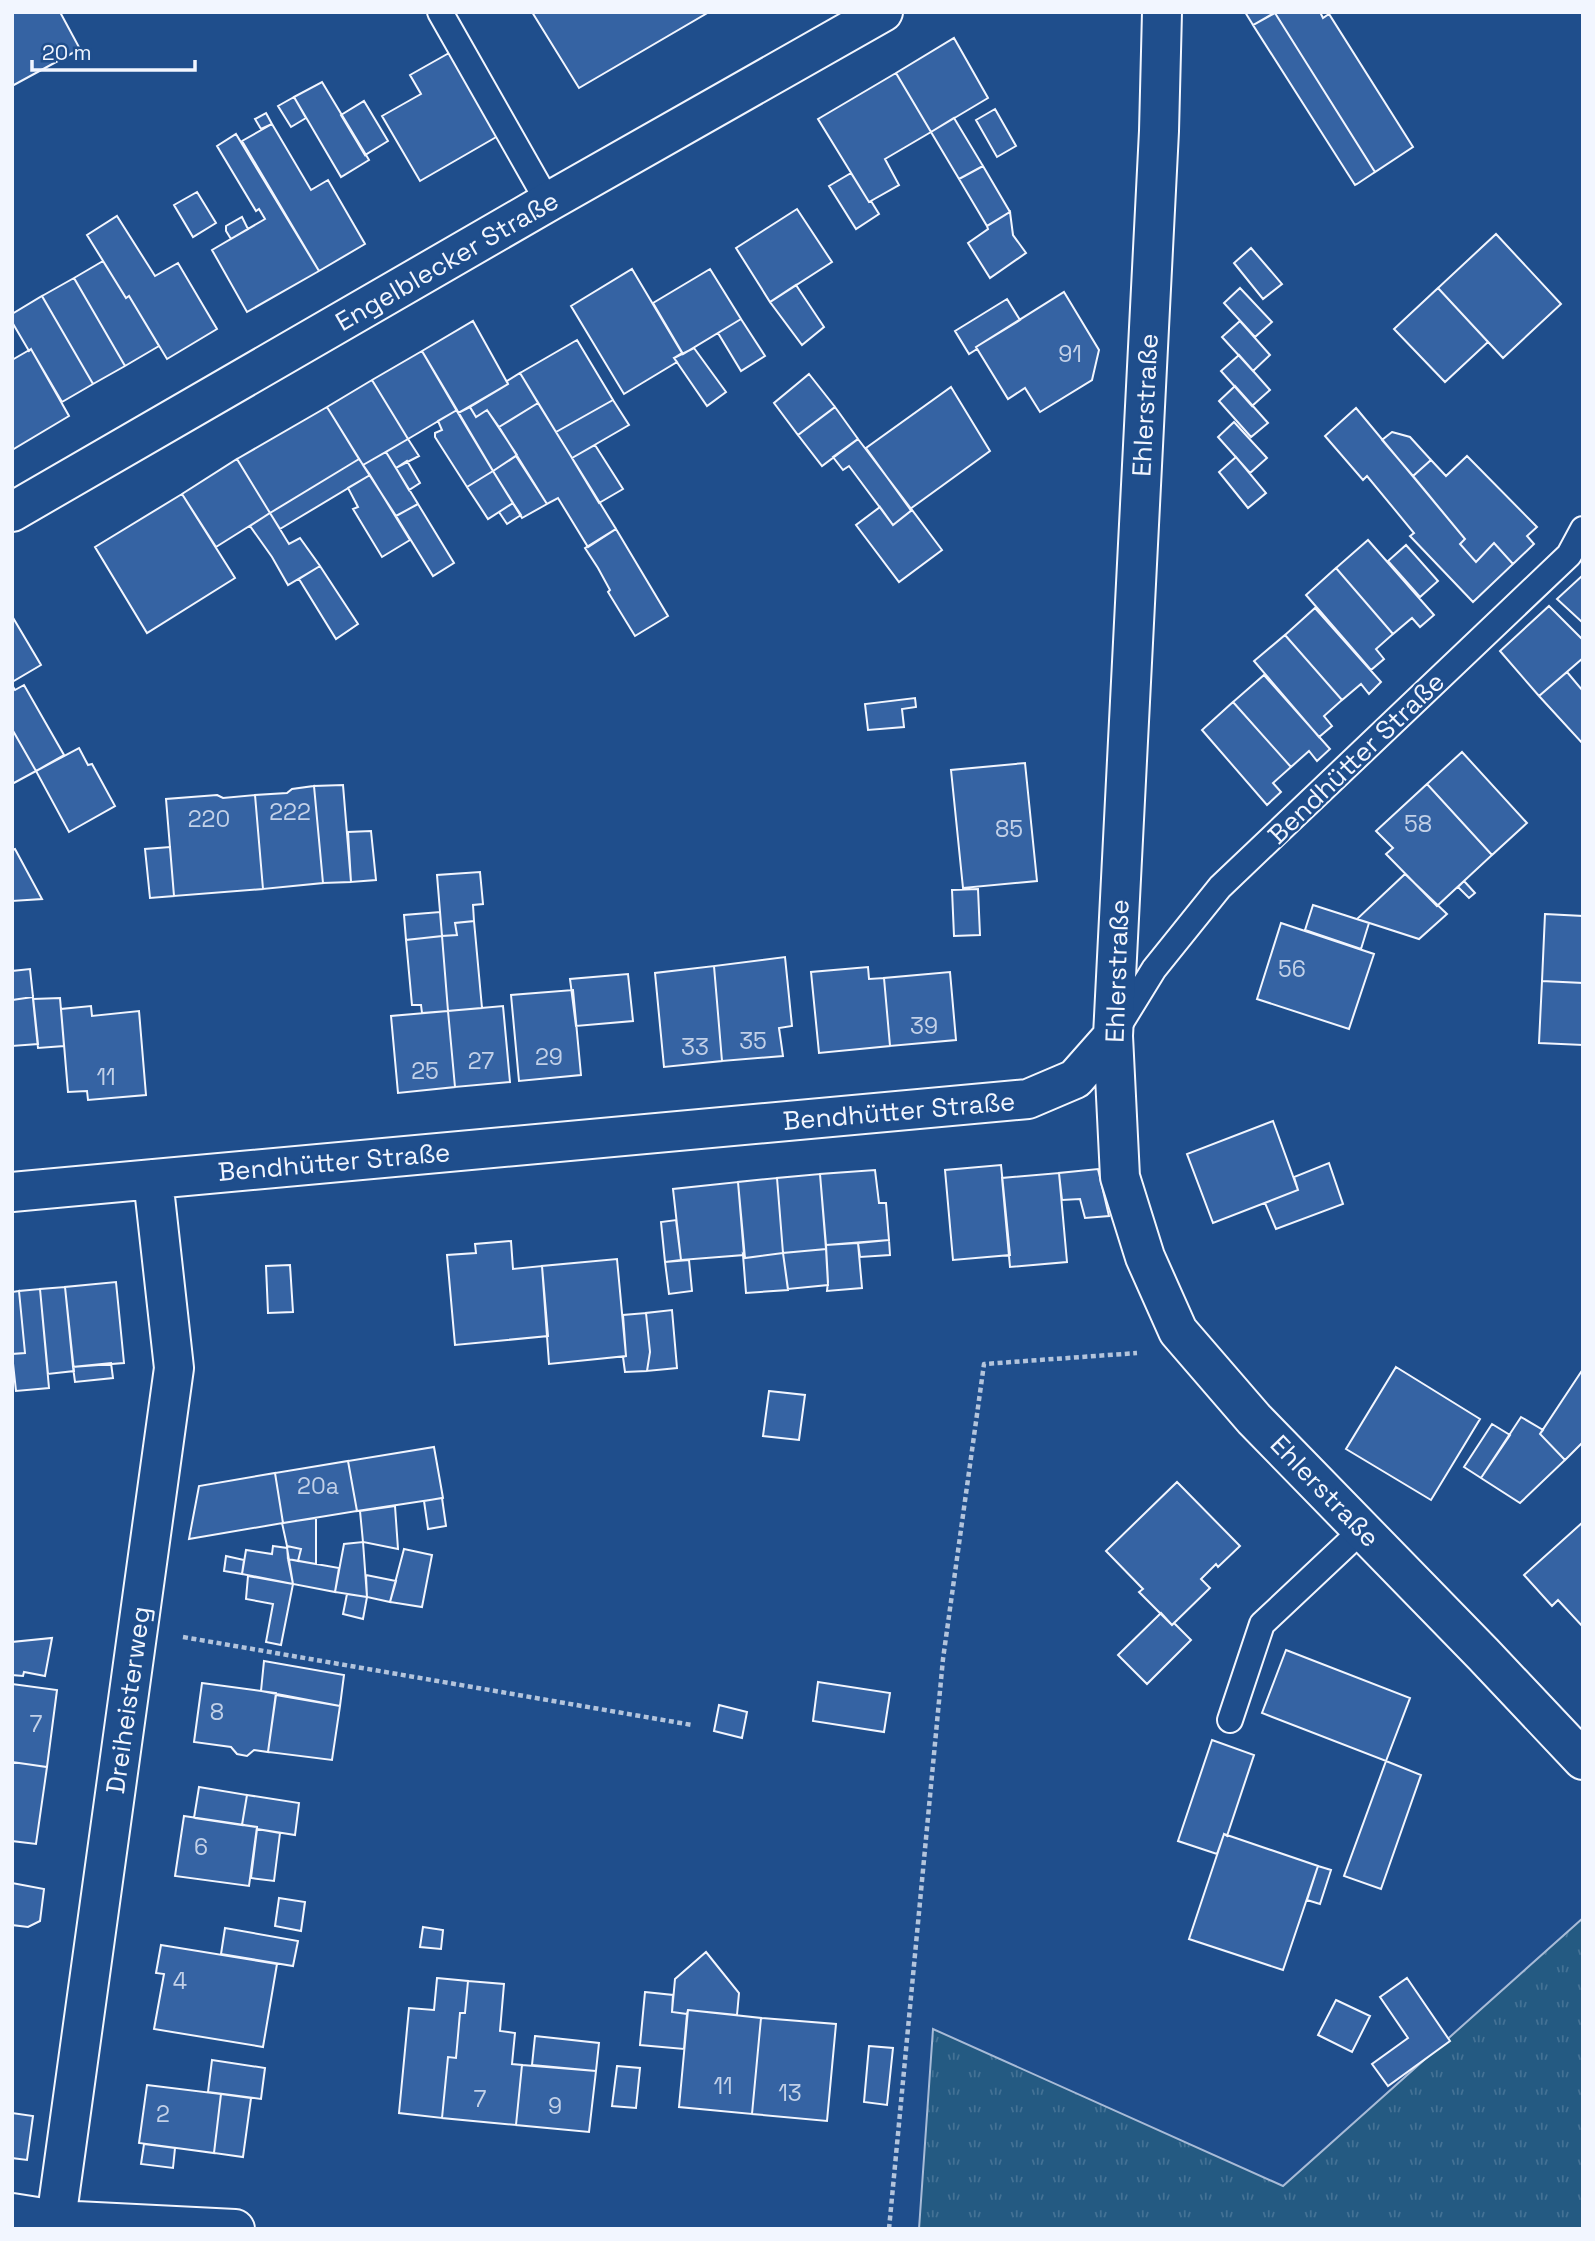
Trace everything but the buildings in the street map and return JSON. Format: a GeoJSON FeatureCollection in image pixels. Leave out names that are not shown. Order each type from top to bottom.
{"type":"FeatureCollection","features":[{"type":"Feature","properties":{"kind":"street","name":"Engelblecker Straße"},"geometry":{"type":"LineString","coordinates":[[12,512],[883,12]]}},
{"type":"Feature","properties":{"kind":"street","name":"Ehlerstraße"},"geometry":{"type":"LineString","coordinates":[[1162,12],[1159,131],[1113,1036],[1121,1177],[1145,1257],[1178,1331],[1254,1419],[1583,1760]]}},
{"type":"Feature","properties":{"kind":"street","name":"Bendhütter Straße"},"geometry":{"type":"LineString","coordinates":[[12,1192],[1028,1099],[1075,1079],[1113,1036]]}},
{"type":"Feature","properties":{"kind":"street","name":"Dreiheisterweg"},"geometry":{"type":"LineString","coordinates":[[56,2220],[174,1368],[153,1179]]}},
{"type":"Feature","properties":{"kind":"street"},"geometry":{"type":"LineString","coordinates":[[12,2213],[56,2220],[235,2229]]}},
{"type":"Feature","properties":{"kind":"lane"},"geometry":{"type":"LineString","coordinates":[[440,12],[548,202]]}},
{"type":"Feature","properties":{"kind":"lane","name":"Bendhütter Straße"},"geometry":{"type":"LineString","coordinates":[[1113,1036],[1154,969],[1220,887],[1569,555],[1583,529]]}},
{"type":"Feature","properties":{"kind":"lane"},"geometry":{"type":"LineString","coordinates":[[1230,1720],[1262,1624],[1362,1530]]}},
{"type":"Feature","properties":{"kind":"path"},"geometry":{"type":"LineString","coordinates":[[889,2229],[943,1659],[984,1364],[1142,1352],[1178,1331]]}},
{"type":"Feature","properties":{"kind":"path"},"geometry":{"type":"LineString","coordinates":[[138,1629],[692,1725]]}},
{"type":"Feature","properties":{"kind":"green space"},"geometry":{"type":"Polygon","coordinates":[[[1583,1918],[1583,2229],[919,2229],[933,2029],[1283,2186],[1583,1918]]]}}]}
